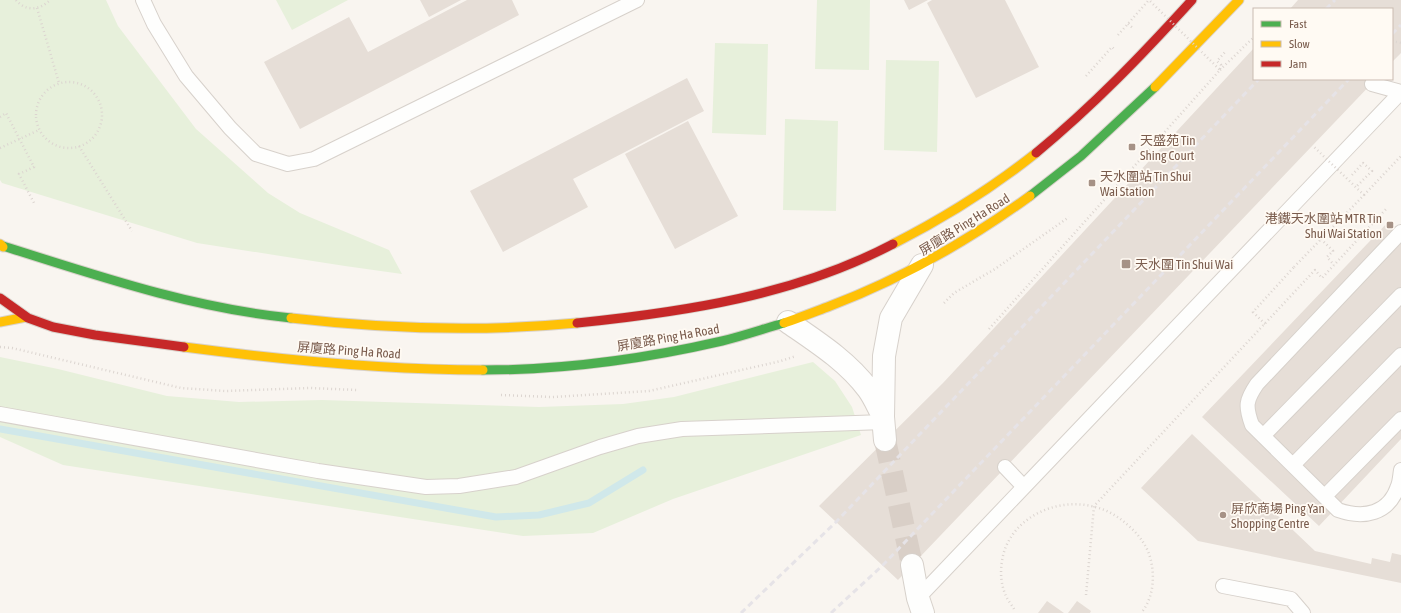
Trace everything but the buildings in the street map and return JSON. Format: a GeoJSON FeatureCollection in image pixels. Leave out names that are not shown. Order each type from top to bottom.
{"type":"FeatureCollection","features":[{"type":"Feature","properties":{"kind":"main road"},"geometry":{"type":"LineString","coordinates":[[1146,51],[1180,0]]}},
{"type":"Feature","properties":{"kind":"main road","name":"屏廈路 Ping Ha Road"},"geometry":{"type":"LineString","coordinates":[[1,245],[146,290],[195,302],[251,313],[343,323],[432,328],[494,328],[585,322],[644,316],[700,307],[759,294],[816,277],[870,256],[932,224],[997,183],[1050,142],[1094,103],[1146,51],[1192,0]]}},
{"type":"Feature","properties":{"kind":"main road","name":"屏廈路 Ping Ha Road"},"geometry":{"type":"LineString","coordinates":[[0,298],[26,317],[55,326],[87,333],[261,357],[425,369],[497,370],[567,365],[627,359],[672,352],[709,344],[826,310],[861,295],[922,265],[960,244],[996,221],[1058,176],[1131,111],[1171,72],[1239,0]]}},
{"type":"Feature","properties":{"kind":"main road"},"geometry":{"type":"LineString","coordinates":[[0,322],[26,317]]}},
{"type":"Feature","properties":{"kind":"street"},"geometry":{"type":"LineString","coordinates":[[884,426],[884,356],[891,318],[922,265]]}},
{"type":"Feature","properties":{"kind":"street"},"geometry":{"type":"LineString","coordinates":[[788,322],[821,344],[852,370],[868,390],[884,426]]}},
{"type":"Feature","properties":{"kind":"street"},"geometry":{"type":"LineString","coordinates":[[912,565],[921,605]]}},
{"type":"Feature","properties":{"kind":"lane"},"geometry":{"type":"LineString","coordinates":[[143,0],[154,24],[186,76],[230,128],[256,154],[288,164],[314,160],[637,0]]}},
{"type":"Feature","properties":{"kind":"lane"},"geometry":{"type":"LineString","coordinates":[[921,605],[1024,487],[1401,92],[1372,84]]}},
{"type":"Feature","properties":{"kind":"lane"},"geometry":{"type":"LineString","coordinates":[[1401,232],[1257,384],[1249,396],[1247,411],[1252,425],[1338,510],[1350,514],[1363,515],[1375,512],[1385,506],[1394,496],[1399,485],[1401,470]]}},
{"type":"Feature","properties":{"kind":"lane"},"geometry":{"type":"LineString","coordinates":[[1263,436],[1401,295]]}},
{"type":"Feature","properties":{"kind":"lane"},"geometry":{"type":"LineString","coordinates":[[1293,465],[1401,355]]}},
{"type":"Feature","properties":{"kind":"lane"},"geometry":{"type":"LineString","coordinates":[[0,414],[318,471],[426,487],[459,486],[516,478],[600,447],[638,436],[682,429],[884,426]]}},
{"type":"Feature","properties":{"kind":"lane"},"geometry":{"type":"LineString","coordinates":[[1325,496],[1401,419]]}},
{"type":"Feature","properties":{"kind":"lane"},"geometry":{"type":"LineString","coordinates":[[1005,467],[1024,487]]}},
{"type":"Feature","properties":{"kind":"lane"},"geometry":{"type":"LineString","coordinates":[[1223,586],[1290,599],[1304,613]]}},
{"type":"Feature","properties":{"kind":"path"},"geometry":{"type":"LineString","coordinates":[[16,0],[25,7],[37,8],[42,7],[50,0]]}},
{"type":"Feature","properties":{"kind":"path"},"geometry":{"type":"LineString","coordinates":[[1118,35],[1149,0],[1220,70]]}},
{"type":"Feature","properties":{"kind":"path"},"geometry":{"type":"LineString","coordinates":[[37,8],[59,83]]}},
{"type":"Feature","properties":{"kind":"path"},"geometry":{"type":"LineString","coordinates":[[989,329],[1220,70],[1253,38]]}},
{"type":"Feature","properties":{"kind":"path"},"geometry":{"type":"LineString","coordinates":[[1220,70],[1221,65],[1217,61],[1226,51]]}},
{"type":"Feature","properties":{"kind":"path"},"geometry":{"type":"LineString","coordinates":[[59,83],[77,83],[84,85],[96,96],[102,114],[100,124],[93,137],[78,146],[70,147],[54,144],[48,140],[40,130],[36,119],[37,104],[48,89],[59,83]]}},
{"type":"Feature","properties":{"kind":"path"},"geometry":{"type":"LineString","coordinates":[[0,117],[6,114],[34,167],[19,174],[34,203]]}},
{"type":"Feature","properties":{"kind":"path"},"geometry":{"type":"LineString","coordinates":[[0,148],[40,130]]}},
{"type":"Feature","properties":{"kind":"path"},"geometry":{"type":"LineString","coordinates":[[78,146],[132,231]]}},
{"type":"Feature","properties":{"kind":"path"},"geometry":{"type":"LineString","coordinates":[[1312,146],[1364,195]]}},
{"type":"Feature","properties":{"kind":"path"},"geometry":{"type":"LineString","coordinates":[[1265,324],[1253,312],[1401,156]]}},
{"type":"Feature","properties":{"kind":"path"},"geometry":{"type":"LineString","coordinates":[[1352,175],[1363,163],[1372,171],[1356,187]]}},
{"type":"Feature","properties":{"kind":"path"},"geometry":{"type":"LineString","coordinates":[[1086,595],[1094,506],[1315,270],[1322,278],[1387,208]]}},
{"type":"Feature","properties":{"kind":"path"},"geometry":{"type":"LineString","coordinates":[[944,303],[954,293],[995,269],[1069,216]]}},
{"type":"Feature","properties":{"kind":"path"},"geometry":{"type":"LineString","coordinates":[[1321,239],[1333,251],[1327,257],[1334,265]]}},
{"type":"Feature","properties":{"kind":"path"},"geometry":{"type":"LineString","coordinates":[[1014,609],[1006,596],[1002,582],[1002,560],[1008,539],[1018,527],[1031,517],[1046,509],[1061,505],[1078,504],[1094,506],[1108,511],[1122,520],[1143,541],[1149,554],[1153,569],[1153,583],[1149,598],[1141,613]]}},
{"type":"Feature","properties":{"kind":"green space"},"geometry":{"type":"Polygon","coordinates":[[[0,0],[106,0],[118,26],[196,129],[268,193],[300,213],[389,250],[402,274],[197,243],[2,183],[0,180],[0,0]]]}},
{"type":"Feature","properties":{"kind":"green space"},"geometry":{"type":"Polygon","coordinates":[[[276,0],[348,0],[292,30],[276,0]]]}},
{"type":"Feature","properties":{"kind":"green space"},"geometry":{"type":"Polygon","coordinates":[[[817,0],[870,0],[869,70],[815,69],[817,0]]]}},
{"type":"Feature","properties":{"kind":"green space"},"geometry":{"type":"Polygon","coordinates":[[[715,43],[768,44],[766,135],[712,133],[715,43]]]}},
{"type":"Feature","properties":{"kind":"green space"},"geometry":{"type":"Polygon","coordinates":[[[886,60],[939,61],[937,152],[884,150],[886,60]]]}},
{"type":"Feature","properties":{"kind":"green space"},"geometry":{"type":"Polygon","coordinates":[[[785,119],[838,121],[836,211],[783,210],[785,119]]]}},
{"type":"Feature","properties":{"kind":"green space"},"geometry":{"type":"Polygon","coordinates":[[[0,357],[58,369],[167,396],[239,402],[322,400],[539,407],[623,404],[674,397],[813,362],[835,381],[852,407],[861,435],[673,499],[593,533],[523,536],[63,465],[0,437],[0,357]]]}},
{"type":"Feature","properties":{"kind":"waterway"},"geometry":{"type":"LineString","coordinates":[[0,429],[496,517],[539,515],[589,503],[643,470]]}},
{"type":"Feature","properties":{"kind":"tunnel"},"geometry":{"type":"LineString","coordinates":[[885,440],[912,565]]}},
{"type":"Feature","properties":{"kind":"railway"},"geometry":{"type":"LineString","coordinates":[[1327,8],[1335,0]]}},
{"type":"Feature","properties":{"kind":"railway"},"geometry":{"type":"LineString","coordinates":[[1393,33],[1401,25]]}},
{"type":"Feature","properties":{"kind":"railway"},"geometry":{"type":"LineString","coordinates":[[741,613],[836,522],[1258,80]]}},
{"type":"Feature","properties":{"kind":"railway"},"geometry":{"type":"LineString","coordinates":[[831,613],[883,565],[1348,80]]}},
{"type":"Feature","properties":{"kind":"traffic: fast"},"geometry":{"type":"LineString","coordinates":[[1030,196],[1081,156],[1155,87]]}},
{"type":"Feature","properties":{"kind":"traffic: fast"},"geometry":{"type":"LineString","coordinates":[[0,245],[107,279],[144,289],[217,307],[291,318]]}},
{"type":"Feature","properties":{"kind":"traffic: fast"},"geometry":{"type":"LineString","coordinates":[[483,370],[573,366],[633,358],[722,341],[784,323]]}},
{"type":"Feature","properties":{"kind":"traffic: slow"},"geometry":{"type":"LineString","coordinates":[[1155,87],[1239,0]]}},
{"type":"Feature","properties":{"kind":"traffic: slow"},"geometry":{"type":"LineString","coordinates":[[893,244],[931,224],[967,202],[1036,153]]}},
{"type":"Feature","properties":{"kind":"traffic: slow"},"geometry":{"type":"LineString","coordinates":[[784,323],[830,306],[882,284],[908,271],[983,228],[1030,196]]}},
{"type":"Feature","properties":{"kind":"traffic: slow"},"geometry":{"type":"LineString","coordinates":[[0,244],[3,247]]}},
{"type":"Feature","properties":{"kind":"traffic: slow"},"geometry":{"type":"LineString","coordinates":[[0,322],[26,317]]}},
{"type":"Feature","properties":{"kind":"traffic: slow"},"geometry":{"type":"LineString","coordinates":[[291,318],[362,325],[434,328],[506,328],[577,323]]}},
{"type":"Feature","properties":{"kind":"traffic: slow"},"geometry":{"type":"LineString","coordinates":[[184,347],[258,356],[371,366],[446,370],[483,370]]}},
{"type":"Feature","properties":{"kind":"traffic: jam"},"geometry":{"type":"LineString","coordinates":[[1036,153],[1078,117],[1117,79],[1192,0]]}},
{"type":"Feature","properties":{"kind":"traffic: jam"},"geometry":{"type":"LineString","coordinates":[[577,323],[618,319],[699,307],[779,289],[856,262],[893,244]]}},
{"type":"Feature","properties":{"kind":"traffic: jam"},"geometry":{"type":"LineString","coordinates":[[0,298],[28,318],[53,327],[95,335],[184,347]]}},
{"type":"Feature","properties":{"kind":"place","name":"天盛苑 Tin Shing Court"},"geometry":{"type":"Point","coordinates":[1132,147]}},
{"type":"Feature","properties":{"kind":"place","name":"天水圍站 Tin Shui Wai Station"},"geometry":{"type":"Point","coordinates":[1092,183]}},
{"type":"Feature","properties":{"kind":"place","name":"港鐵天水圍站 MTR Tin Shui Wai Station"},"geometry":{"type":"Point","coordinates":[1390,225]}},
{"type":"Feature","properties":{"kind":"place","name":"天水圍 Tin Shui Wai"},"geometry":{"type":"Point","coordinates":[1126,264]}},
{"type":"Feature","properties":{"kind":"place","name":"屏欣商場 Ping Yan Shopping Centre"},"geometry":{"type":"Point","coordinates":[1223,515]}}]}
